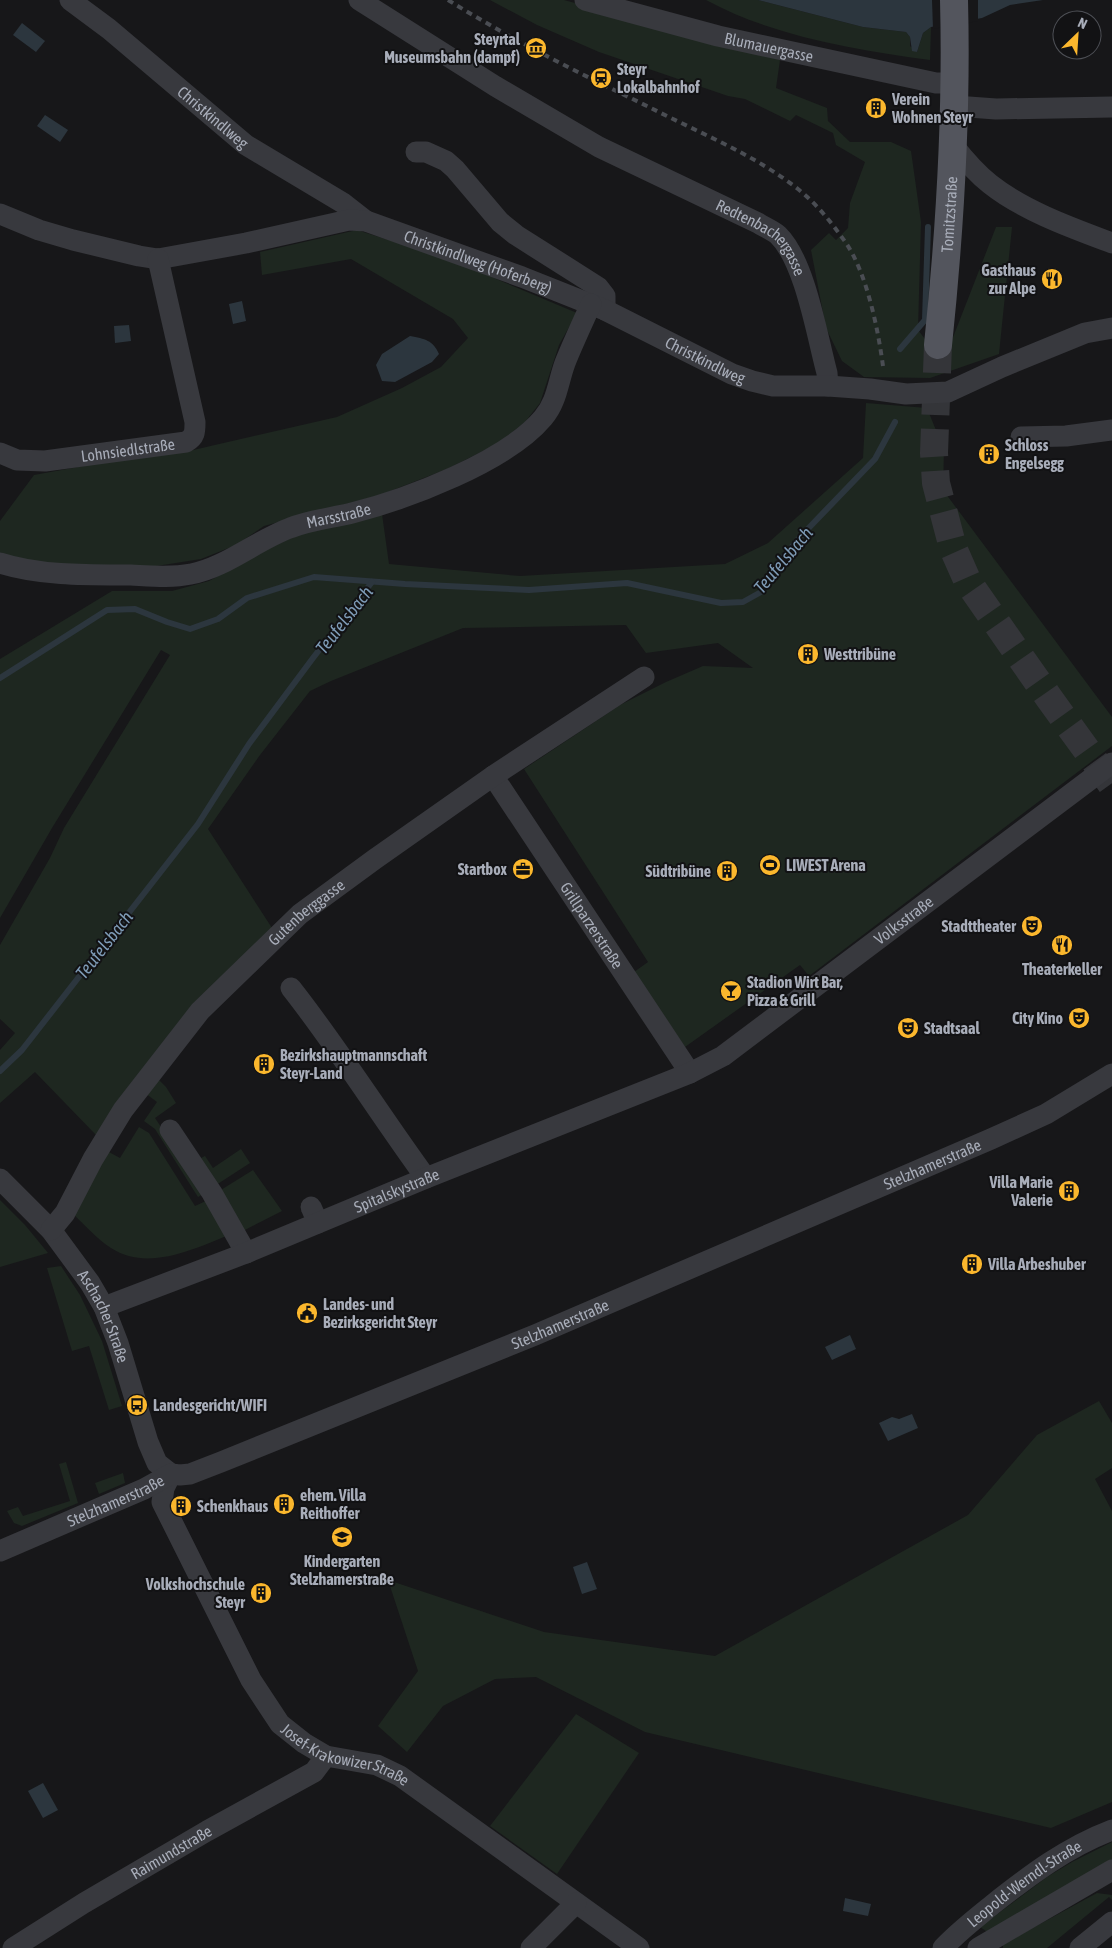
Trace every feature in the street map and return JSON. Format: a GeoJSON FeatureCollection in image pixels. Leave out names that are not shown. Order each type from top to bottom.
{"type":"FeatureCollection","features":[{"type":"Feature","properties":{"kind":"main road","name":"Tomitzstraße"},"geometry":{"type":"LineString","coordinates":[[938,345],[947,253],[953,145],[955,95],[954,0]]}},
{"type":"Feature","properties":{"kind":"street","name":"Christkindlweg"},"geometry":{"type":"LineString","coordinates":[[70,0],[109,29],[246,145],[343,203],[366,221]]}},
{"type":"Feature","properties":{"kind":"street","name":"Redtenbachergasse"},"geometry":{"type":"LineString","coordinates":[[360,0],[495,86],[599,148],[758,223],[777,235],[790,250],[800,272],[827,374],[828,386]]}},
{"type":"Feature","properties":{"kind":"street","name":"Blumauergasse"},"geometry":{"type":"LineString","coordinates":[[585,0],[718,36],[936,83],[955,95],[996,108],[1112,106]]}},
{"type":"Feature","properties":{"kind":"street"},"geometry":{"type":"LineString","coordinates":[[953,145],[967,162],[989,183],[1027,207],[1112,243]]}},
{"type":"Feature","properties":{"kind":"street"},"geometry":{"type":"LineString","coordinates":[[416,152],[426,152],[446,161],[500,222],[598,287],[605,296],[598,307]]}},
{"type":"Feature","properties":{"kind":"street"},"geometry":{"type":"LineString","coordinates":[[0,214],[39,230],[73,240],[158,259],[246,243],[349,220],[366,221]]}},
{"type":"Feature","properties":{"kind":"street","name":"Christkindlweg (Hoferberg)"},"geometry":{"type":"LineString","coordinates":[[366,221],[522,277],[598,307]]}},
{"type":"Feature","properties":{"kind":"street","name":"Lohnsiedlstraße"},"geometry":{"type":"LineString","coordinates":[[0,453],[17,460],[45,461],[186,442],[192,438],[195,433],[195,422],[158,259]]}},
{"type":"Feature","properties":{"kind":"street","name":"Christkindlweg"},"geometry":{"type":"LineString","coordinates":[[598,307],[732,374],[752,381],[773,386],[828,386]]}},
{"type":"Feature","properties":{"kind":"street","name":"Marsstraße"},"geometry":{"type":"LineString","coordinates":[[0,563],[36,570],[83,574],[158,576],[192,574],[216,566],[291,527],[398,500],[474,467],[524,436],[543,418],[554,401],[571,348],[598,307]]}},
{"type":"Feature","properties":{"kind":"street"},"geometry":{"type":"LineString","coordinates":[[828,386],[906,394],[948,392],[1085,332],[1112,328]]}},
{"type":"Feature","properties":{"kind":"street"},"geometry":{"type":"LineString","coordinates":[[1021,438],[1066,436],[1112,430]]}},
{"type":"Feature","properties":{"kind":"street","name":"Gutenberggasse"},"geometry":{"type":"LineString","coordinates":[[51,1230],[65,1214],[93,1160],[123,1110],[200,1011],[300,914],[375,858],[493,776],[644,677]]}},
{"type":"Feature","properties":{"kind":"street","name":"Volksstraße"},"geometry":{"type":"LineString","coordinates":[[690,1073],[723,1056],[1112,763]]}},
{"type":"Feature","properties":{"kind":"street","name":"Grillparzerstraße"},"geometry":{"type":"LineString","coordinates":[[493,776],[690,1073]]}},
{"type":"Feature","properties":{"kind":"street"},"geometry":{"type":"LineString","coordinates":[[292,988],[317,1020],[426,1178]]}},
{"type":"Feature","properties":{"kind":"street","name":"Spitalskystraße"},"geometry":{"type":"LineString","coordinates":[[104,1307],[246,1253],[315,1215],[426,1178],[690,1073]]}},
{"type":"Feature","properties":{"kind":"street","name":"Stelzhamerstraße"},"geometry":{"type":"LineString","coordinates":[[0,1551],[144,1489],[170,1474],[190,1474],[535,1335],[1008,1132],[1046,1114],[1112,1074]]}},
{"type":"Feature","properties":{"kind":"street"},"geometry":{"type":"LineString","coordinates":[[170,1130],[212,1193],[246,1253]]}},
{"type":"Feature","properties":{"kind":"street","name":"Aschacher Straße"},"geometry":{"type":"LineString","coordinates":[[0,1179],[51,1230],[76,1262],[104,1307],[118,1343],[148,1442],[157,1463],[170,1474]]}},
{"type":"Feature","properties":{"kind":"street","name":"Josef-Krakowizer Straße"},"geometry":{"type":"LineString","coordinates":[[170,1474],[164,1488],[162,1502],[251,1680],[280,1724],[304,1743],[326,1756],[377,1765],[400,1776],[639,1948]]}},
{"type":"Feature","properties":{"kind":"street","name":"Raimundstraße"},"geometry":{"type":"LineString","coordinates":[[13,1948],[84,1903],[199,1835],[314,1772],[326,1756]]}},
{"type":"Feature","properties":{"kind":"street","name":"Leopold-Werndl-Straße"},"geometry":{"type":"LineString","coordinates":[[950,1945],[1038,1869],[1066,1852],[1112,1830]]}},
{"type":"Feature","properties":{"kind":"street"},"geometry":{"type":"LineString","coordinates":[[978,1948],[1112,1870]]}},
{"type":"Feature","properties":{"kind":"street"},"geometry":{"type":"LineString","coordinates":[[531,1948],[576,1904]]}},
{"type":"Feature","properties":{"kind":"street"},"geometry":{"type":"LineString","coordinates":[[1092,1944],[1112,1922]]}},
{"type":"Feature","properties":{"kind":"shaded area"},"geometry":{"type":"Polygon","coordinates":[[[490,0],[564,0],[780,60],[776,88],[827,108],[828,121],[850,142],[891,142],[911,151],[921,222],[918,330],[925,339],[950,345],[996,227],[1012,227],[999,354],[930,378],[864,377],[842,361],[826,328],[811,250],[829,233],[836,240],[848,228],[850,203],[865,162],[836,145],[833,133],[796,115],[790,121],[745,99],[728,96],[599,52],[537,25],[490,0]]]}},
{"type":"Feature","properties":{"kind":"shaded area"},"geometry":{"type":"Polygon","coordinates":[[[706,0],[758,0],[863,27],[906,32],[910,37],[910,46],[917,52],[923,33],[931,27],[930,60],[815,40],[758,23],[706,0]]]}},
{"type":"Feature","properties":{"kind":"shaded area"},"geometry":{"type":"Polygon","coordinates":[[[758,0],[1043,0],[1010,5],[982,18],[931,27],[923,33],[917,52],[912,51],[910,37],[906,32],[863,27],[758,0]]]}},
{"type":"Feature","properties":{"kind":"shaded area"},"geometry":{"type":"Polygon","coordinates":[[[22,23],[45,41],[36,52],[13,35],[22,23]]]}},
{"type":"Feature","properties":{"kind":"shaded area"},"geometry":{"type":"Polygon","coordinates":[[[45,115],[68,130],[60,142],[37,126],[45,115]]]}},
{"type":"Feature","properties":{"kind":"shaded area"},"geometry":{"type":"Polygon","coordinates":[[[357,230],[449,259],[577,313],[559,345],[540,403],[525,422],[499,443],[447,469],[380,495],[264,526],[236,545],[201,559],[144,568],[48,565],[0,556],[0,521],[34,475],[189,451],[337,417],[402,388],[441,367],[468,338],[453,319],[351,259],[262,275],[260,252],[357,230]]]}},
{"type":"Feature","properties":{"kind":"shaded area"},"geometry":{"type":"Polygon","coordinates":[[[242,301],[246,321],[233,324],[229,304],[242,301]]]}},
{"type":"Feature","properties":{"kind":"shaded area"},"geometry":{"type":"Polygon","coordinates":[[[129,325],[131,341],[115,343],[114,326],[129,325]]]}},
{"type":"Feature","properties":{"kind":"shaded area"},"geometry":{"type":"Polygon","coordinates":[[[410,336],[428,341],[439,354],[432,362],[395,382],[382,381],[376,365],[382,354],[410,336]]]}},
{"type":"Feature","properties":{"kind":"shaded area"},"geometry":{"type":"Polygon","coordinates":[[[866,403],[927,408],[944,450],[943,490],[1112,717],[1112,746],[809,976],[800,965],[685,1047],[634,972],[648,962],[524,769],[620,705],[666,682],[703,666],[753,668],[718,643],[646,653],[626,625],[463,628],[310,691],[260,755],[208,829],[272,928],[97,1136],[35,1072],[0,1103],[0,1050],[15,1033],[0,1019],[0,945],[50,858],[64,828],[170,655],[161,650],[52,828],[0,918],[0,659],[112,591],[172,591],[209,581],[259,553],[304,532],[382,514],[389,564],[520,576],[725,564],[768,543],[863,458],[866,403]]]}},
{"type":"Feature","properties":{"kind":"shaded area"},"geometry":{"type":"Polygon","coordinates":[[[155,1076],[166,1087],[176,1103],[155,1118],[205,1193],[198,1197],[155,1129],[144,1121],[157,1102],[145,1093],[155,1076]]]}},
{"type":"Feature","properties":{"kind":"shaded area"},"geometry":{"type":"Polygon","coordinates":[[[139,1127],[149,1133],[195,1206],[208,1200],[229,1235],[186,1252],[155,1258],[140,1258],[125,1255],[111,1248],[73,1214],[107,1151],[120,1158],[139,1127]]]}},
{"type":"Feature","properties":{"kind":"shaded area"},"geometry":{"type":"Polygon","coordinates":[[[241,1149],[250,1163],[213,1187],[195,1161],[205,1156],[213,1168],[241,1149]]]}},
{"type":"Feature","properties":{"kind":"shaded area"},"geometry":{"type":"Polygon","coordinates":[[[253,1170],[282,1211],[241,1232],[216,1193],[253,1170]]]}},
{"type":"Feature","properties":{"kind":"shaded area"},"geometry":{"type":"Polygon","coordinates":[[[0,1200],[25,1225],[48,1253],[0,1267],[0,1200]]]}},
{"type":"Feature","properties":{"kind":"shaded area"},"geometry":{"type":"Polygon","coordinates":[[[61,1266],[80,1295],[102,1341],[122,1406],[109,1410],[89,1346],[72,1351],[47,1268],[61,1266]]]}},
{"type":"Feature","properties":{"kind":"shaded area"},"geometry":{"type":"Polygon","coordinates":[[[850,1335],[856,1349],[832,1360],[825,1347],[850,1335]]]}},
{"type":"Feature","properties":{"kind":"shaded area"},"geometry":{"type":"Polygon","coordinates":[[[1099,1401],[1112,1423],[1112,1468],[1095,1479],[1112,1511],[1112,1802],[1051,1828],[645,1732],[536,1677],[495,1679],[443,1706],[407,1752],[378,1726],[418,1671],[388,1580],[544,1632],[715,1656],[968,1515],[1037,1435],[1099,1401]]]}},
{"type":"Feature","properties":{"kind":"shaded area"},"geometry":{"type":"Polygon","coordinates":[[[912,1414],[918,1428],[888,1441],[879,1423],[892,1417],[899,1419],[912,1414]]]}},
{"type":"Feature","properties":{"kind":"shaded area"},"geometry":{"type":"Polygon","coordinates":[[[66,1462],[78,1503],[22,1526],[14,1523],[7,1511],[18,1507],[23,1516],[70,1501],[59,1464],[66,1462]]]}},
{"type":"Feature","properties":{"kind":"shaded area"},"geometry":{"type":"Polygon","coordinates":[[[123,1473],[125,1483],[99,1494],[95,1483],[123,1473]]]}},
{"type":"Feature","properties":{"kind":"shaded area"},"geometry":{"type":"Polygon","coordinates":[[[587,1562],[597,1589],[582,1594],[573,1567],[587,1562]]]}},
{"type":"Feature","properties":{"kind":"shaded area"},"geometry":{"type":"Polygon","coordinates":[[[576,1714],[639,1753],[557,1874],[490,1826],[576,1714]]]}},
{"type":"Feature","properties":{"kind":"shaded area"},"geometry":{"type":"Polygon","coordinates":[[[43,1783],[58,1810],[43,1818],[28,1791],[43,1783]]]}},
{"type":"Feature","properties":{"kind":"shaded area"},"geometry":{"type":"Polygon","coordinates":[[[1112,1842],[1112,1861],[989,1933],[980,1927],[1047,1877],[1112,1842]]]}},
{"type":"Feature","properties":{"kind":"shaded area"},"geometry":{"type":"Polygon","coordinates":[[[1097,1893],[1112,1895],[1112,1900],[1109,1897],[1047,1948],[1003,1948],[1003,1944],[1097,1893]]]}},
{"type":"Feature","properties":{"kind":"shaded area"},"geometry":{"type":"Polygon","coordinates":[[[845,1898],[871,1904],[868,1916],[843,1911],[845,1898]]]}},
{"type":"Feature","properties":{"kind":"pier"},"geometry":{"type":"Polygon","coordinates":[[[932,0],[978,0],[978,21],[933,29],[932,0]]]}},
{"type":"Feature","properties":{"kind":"waterway","name":"Teufelsbach"},"geometry":{"type":"LineString","coordinates":[[900,349],[925,320],[928,227]]}},
{"type":"Feature","properties":{"kind":"waterway","name":"Teufelsbach"},"geometry":{"type":"LineString","coordinates":[[0,678],[107,610],[135,609],[190,629],[218,619],[247,598],[314,577],[529,590],[627,583],[721,603],[743,602],[761,592],[780,561],[801,536],[875,459],[895,422]]}},
{"type":"Feature","properties":{"kind":"waterway","name":"Teufelsbach"},"geometry":{"type":"LineString","coordinates":[[0,1071],[22,1050],[198,824],[249,744],[372,582]]}},
{"type":"Feature","properties":{"kind":"tunnel"},"geometry":{"type":"LineString","coordinates":[[938,345],[934,453],[936,483],[953,548],[968,582],[1112,785]]}},
{"type":"Feature","properties":{"kind":"railway"},"geometry":{"type":"LineString","coordinates":[[448,0],[547,56],[729,146],[787,180],[804,194],[832,224],[846,243],[860,270],[870,302],[883,366]]}},
{"type":"Feature","properties":{"kind":"place","name":"Steyrtal Museumsbahn (dampf)"},"geometry":{"type":"Point","coordinates":[536,48]}},
{"type":"Feature","properties":{"kind":"place","name":"Steyr Lokalbahnhof"},"geometry":{"type":"Point","coordinates":[601,78]}},
{"type":"Feature","properties":{"kind":"place","name":"Verein Wohnen Steyr"},"geometry":{"type":"Point","coordinates":[876,108]}},
{"type":"Feature","properties":{"kind":"place","name":"Gasthaus zur Alpe"},"geometry":{"type":"Point","coordinates":[1052,279]}},
{"type":"Feature","properties":{"kind":"place","name":"Schloss Engelsegg"},"geometry":{"type":"Point","coordinates":[989,454]}},
{"type":"Feature","properties":{"kind":"place","name":"Westtribüne"},"geometry":{"type":"Point","coordinates":[808,654]}},
{"type":"Feature","properties":{"kind":"place","name":"LIWEST Arena"},"geometry":{"type":"Point","coordinates":[770,865]}},
{"type":"Feature","properties":{"kind":"place","name":"Startbox"},"geometry":{"type":"Point","coordinates":[523,869]}},
{"type":"Feature","properties":{"kind":"place","name":"Südtribüne"},"geometry":{"type":"Point","coordinates":[727,871]}},
{"type":"Feature","properties":{"kind":"place","name":"Stadttheater"},"geometry":{"type":"Point","coordinates":[1032,926]}},
{"type":"Feature","properties":{"kind":"place","name":"Theaterkeller"},"geometry":{"type":"Point","coordinates":[1062,945]}},
{"type":"Feature","properties":{"kind":"place","name":"Stadion Wirt Bar, Pizza & Grill"},"geometry":{"type":"Point","coordinates":[731,991]}},
{"type":"Feature","properties":{"kind":"place","name":"City Kino"},"geometry":{"type":"Point","coordinates":[1079,1018]}},
{"type":"Feature","properties":{"kind":"place","name":"Stadtsaal"},"geometry":{"type":"Point","coordinates":[908,1028]}},
{"type":"Feature","properties":{"kind":"place","name":"Bezirkshauptmannschaft Steyr-Land"},"geometry":{"type":"Point","coordinates":[264,1064]}},
{"type":"Feature","properties":{"kind":"place","name":"Villa Marie Valerie"},"geometry":{"type":"Point","coordinates":[1069,1191]}},
{"type":"Feature","properties":{"kind":"place","name":"Villa Arbeshuber"},"geometry":{"type":"Point","coordinates":[972,1264]}},
{"type":"Feature","properties":{"kind":"place","name":"Landes- und Bezirksgericht Steyr"},"geometry":{"type":"Point","coordinates":[307,1313]}},
{"type":"Feature","properties":{"kind":"place","name":"Landesgericht/WIFI"},"geometry":{"type":"Point","coordinates":[137,1405]}},
{"type":"Feature","properties":{"kind":"place","name":"ehem. Villa Reithoffer"},"geometry":{"type":"Point","coordinates":[284,1504]}},
{"type":"Feature","properties":{"kind":"place","name":"Schenkhaus"},"geometry":{"type":"Point","coordinates":[181,1506]}},
{"type":"Feature","properties":{"kind":"place","name":"Kindergarten Stelzhamerstraße"},"geometry":{"type":"Point","coordinates":[342,1537]}},
{"type":"Feature","properties":{"kind":"place","name":"Volkshochschule Steyr"},"geometry":{"type":"Point","coordinates":[261,1593]}}]}
